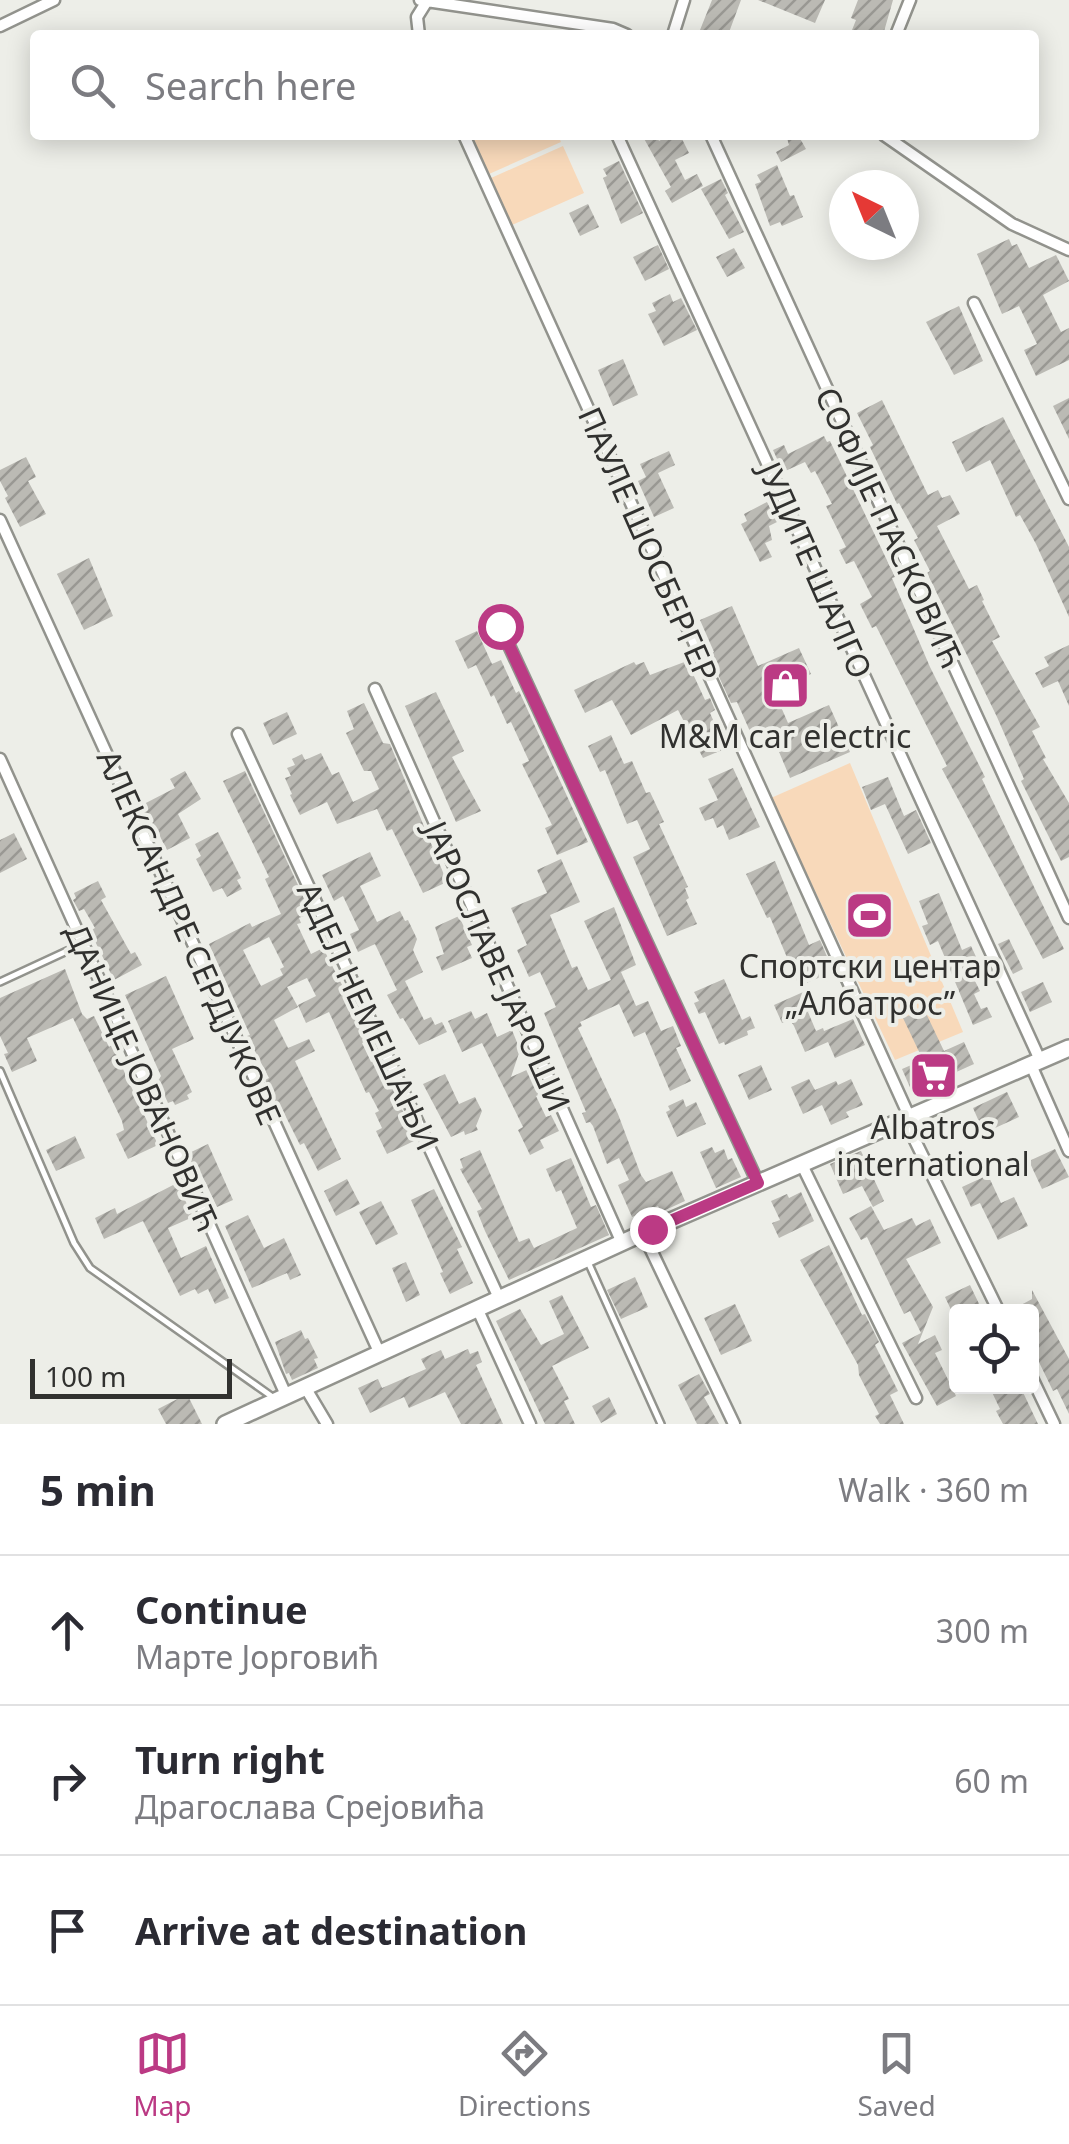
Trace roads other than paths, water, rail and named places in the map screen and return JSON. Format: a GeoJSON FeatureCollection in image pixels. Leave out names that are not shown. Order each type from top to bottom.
{"type":"FeatureCollection","features":[{"type":"Feature","properties":{"kind":"street"},"geometry":{"type":"LineString","coordinates":[[0,26],[54,0]]}},
{"type":"Feature","properties":{"kind":"street"},"geometry":{"type":"LineString","coordinates":[[675,30],[684,0]]}},
{"type":"Feature","properties":{"kind":"street"},"geometry":{"type":"LineString","coordinates":[[898,30],[910,0]]}},
{"type":"Feature","properties":{"kind":"street"},"geometry":{"type":"LineString","coordinates":[[418,30],[416,17],[424,1],[573,29],[616,30]]}},
{"type":"Feature","properties":{"kind":"street","name":"ПАУЛЕ ШОСБЕРГЕР"},"geometry":{"type":"LineString","coordinates":[[466,140],[906,1117],[995,1304]]}},
{"type":"Feature","properties":{"kind":"street","name":"ЈУДИТЕ ШАЛГО"},"geometry":{"type":"LineString","coordinates":[[619,140],[1036,1062],[1069,1151]]}},
{"type":"Feature","properties":{"kind":"street","name":"СОФИЈЕ ПАСКОВИЋ"},"geometry":{"type":"LineString","coordinates":[[713,140],[1069,918]]}},
{"type":"Feature","properties":{"kind":"street"},"geometry":{"type":"LineString","coordinates":[[891,140],[1012,224],[1069,250]]}},
{"type":"Feature","properties":{"kind":"street"},"geometry":{"type":"LineString","coordinates":[[974,303],[1069,499]]}},
{"type":"Feature","properties":{"kind":"street","name":"АЛЕКСАНДРЕ СЕРДЈУКОВЕ"},"geometry":{"type":"LineString","coordinates":[[0,520],[380,1354]]}},
{"type":"Feature","properties":{"kind":"street"},"geometry":{"type":"LineString","coordinates":[[500,626],[758,1183]]}},
{"type":"Feature","properties":{"kind":"street","name":"ЈАРОСЛАВЕ ЈАРОШИ"},"geometry":{"type":"LineString","coordinates":[[375,689],[622,1243]]}},
{"type":"Feature","properties":{"kind":"street","name":"АДЕЛ НЕМЕШАЊИ"},"geometry":{"type":"LineString","coordinates":[[238,734],[499,1298]]}},
{"type":"Feature","properties":{"kind":"street","name":"ДАНИЦЕ ЈОВАНОВИЋ"},"geometry":{"type":"LineString","coordinates":[[0,759],[281,1397]]}},
{"type":"Feature","properties":{"kind":"street"},"geometry":{"type":"LineString","coordinates":[[225,1424],[644,1233],[1069,1048]]}},
{"type":"Feature","properties":{"kind":"street"},"geometry":{"type":"LineString","coordinates":[[802,1165],[916,1398]]}},
{"type":"Feature","properties":{"kind":"street"},"geometry":{"type":"LineString","coordinates":[[644,1233],[734,1424]]}},
{"type":"Feature","properties":{"kind":"street"},"geometry":{"type":"LineString","coordinates":[[477,1308],[530,1424]]}},
{"type":"Feature","properties":{"kind":"street"},"geometry":{"type":"LineString","coordinates":[[305,1387],[327,1424]]}},
{"type":"Feature","properties":{"kind":"street"},"geometry":{"type":"LineString","coordinates":[[1039,1393],[1054,1424]]}},
{"type":"Feature","properties":{"kind":"lane"},"geometry":{"type":"LineString","coordinates":[[0,982],[82,944]]}},
{"type":"Feature","properties":{"kind":"lane"},"geometry":{"type":"LineString","coordinates":[[0,1071],[74,1242],[90,1268],[281,1397]]}},
{"type":"Feature","properties":{"kind":"lane"},"geometry":{"type":"LineString","coordinates":[[587,1259],[661,1424]]}},
{"type":"Feature","properties":{"kind":"place","name":"M&M car electric"},"geometry":{"type":"Point","coordinates":[785,685]}},
{"type":"Feature","properties":{"kind":"place","name":"Спортски центар „Албатрос”"},"geometry":{"type":"Point","coordinates":[870,915]}},
{"type":"Feature","properties":{"kind":"place","name":"Albatros international"},"geometry":{"type":"Point","coordinates":[933,1076]}}]}
